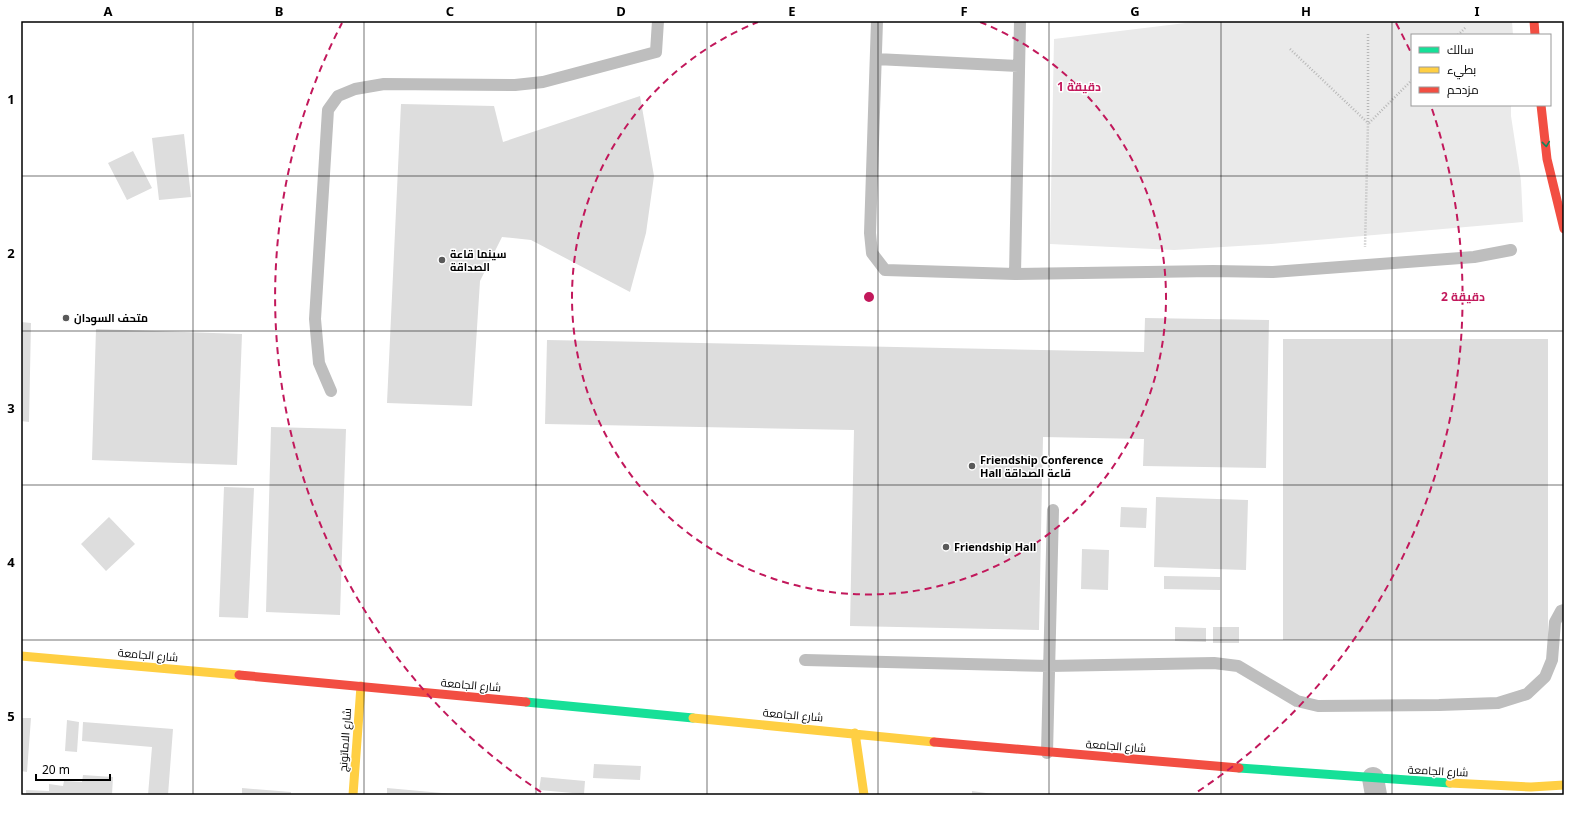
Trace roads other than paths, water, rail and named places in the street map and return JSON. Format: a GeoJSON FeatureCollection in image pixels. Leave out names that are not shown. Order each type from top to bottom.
{"type":"FeatureCollection","features":[{"type":"Feature","properties":{"kind":"main road"},"geometry":{"type":"LineString","coordinates":[[1534,21],[1535,34]]}},
{"type":"Feature","properties":{"kind":"main road"},"geometry":{"type":"LineString","coordinates":[[1541,106],[1547,159],[1564,228]]}},
{"type":"Feature","properties":{"kind":"main road","name":"شارع الجامعة"},"geometry":{"type":"LineString","coordinates":[[21,656],[361,686],[855,733],[1374,787],[1531,787],[1564,785]]}},
{"type":"Feature","properties":{"kind":"main road","name":"شارع الاماتونج"},"geometry":{"type":"LineString","coordinates":[[353,795],[361,686]]}},
{"type":"Feature","properties":{"kind":"main road"},"geometry":{"type":"LineString","coordinates":[[855,733],[864,795]]}},
{"type":"Feature","properties":{"kind":"lane"},"geometry":{"type":"LineString","coordinates":[[331,391],[319,363],[316,305],[328,110],[338,96],[355,89],[384,84],[515,85],[542,82],[656,52],[658,21]]}},
{"type":"Feature","properties":{"kind":"lane"},"geometry":{"type":"LineString","coordinates":[[877,21],[870,233],[872,253],[885,270],[1015,274],[1213,271],[1273,272],[1474,257],[1512,250]]}},
{"type":"Feature","properties":{"kind":"lane"},"geometry":{"type":"LineString","coordinates":[[1015,274],[1020,21]]}},
{"type":"Feature","properties":{"kind":"lane"},"geometry":{"type":"LineString","coordinates":[[876,59],[1019,66]]}},
{"type":"Feature","properties":{"kind":"lane"},"geometry":{"type":"LineString","coordinates":[[1046,753],[1053,510]]}},
{"type":"Feature","properties":{"kind":"lane"},"geometry":{"type":"LineString","coordinates":[[805,660],[1049,666],[1214,663],[1238,666],[1297,701],[1318,706],[1439,706],[1498,703],[1527,694],[1545,677],[1552,660],[1555,622],[1561,611],[1564,610]]}},
{"type":"Feature","properties":{"kind":"place","name":"سينما قاعة الصداقة"},"geometry":{"type":"Point","coordinates":[442,260]}},
{"type":"Feature","properties":{"kind":"place","name":"متحف السودان"},"geometry":{"type":"Point","coordinates":[66,318]}},
{"type":"Feature","properties":{"kind":"place","name":"Friendship Conference Hall قاعة الصداقة"},"geometry":{"type":"Point","coordinates":[972,466]}},
{"type":"Feature","properties":{"kind":"place","name":"Friendship Hall"},"geometry":{"type":"Point","coordinates":[946,547]}}]}
